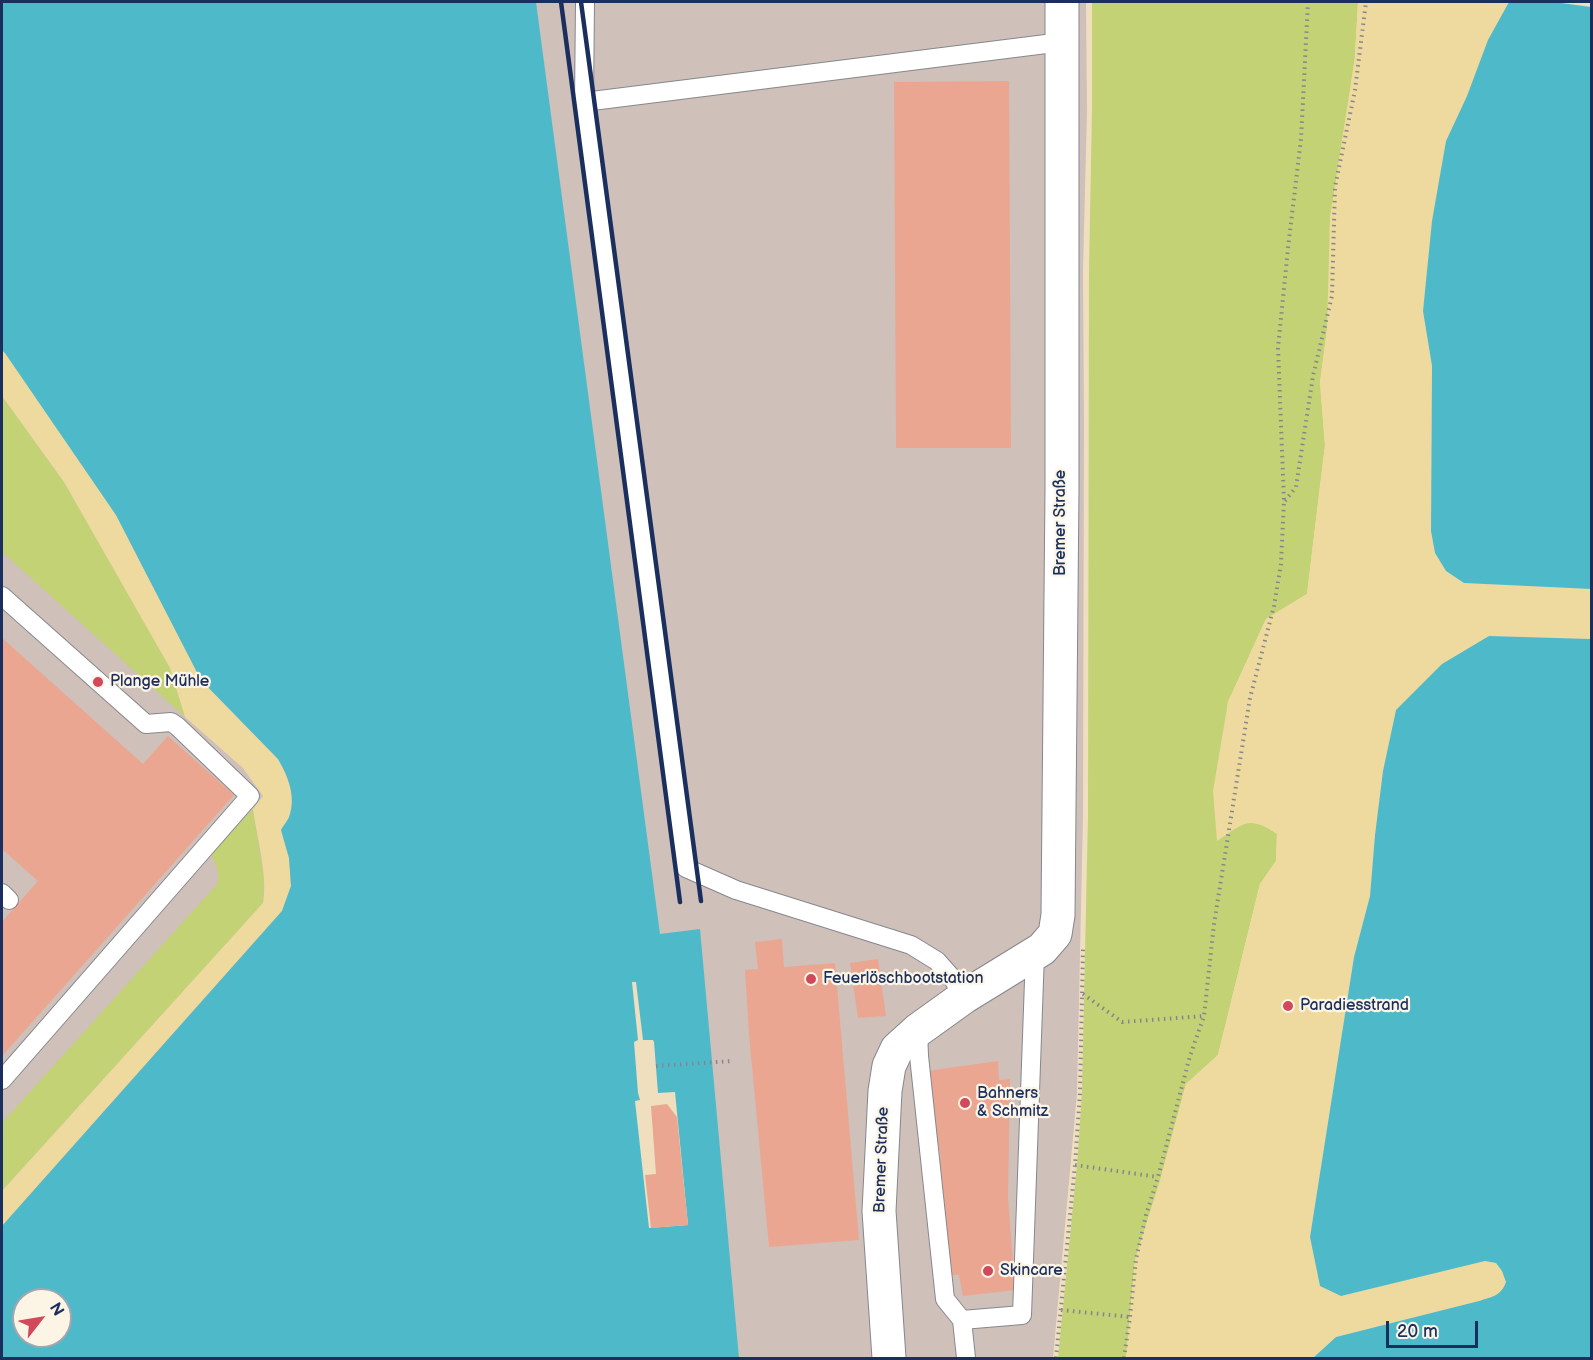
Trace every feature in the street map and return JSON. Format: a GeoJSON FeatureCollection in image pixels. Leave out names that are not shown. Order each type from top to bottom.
{"type":"FeatureCollection","features":[{"type":"Feature","properties":{"kind":"street","name":"Bremer Straße"},"geometry":{"type":"LineString","coordinates":[[889,1359],[879,1210],[885,1091],[890,1066],[897,1049],[918,1030],[964,997],[1042,949],[1055,934],[1058,915],[1062,489],[1062,2]]}},
{"type":"Feature","properties":{"kind":"lane"},"geometry":{"type":"LineString","coordinates":[[585,2],[584,102],[686,868],[736,890],[911,945],[937,961],[953,979],[964,997]]}},
{"type":"Feature","properties":{"kind":"lane"},"geometry":{"type":"LineString","coordinates":[[584,102],[1062,42]]}},
{"type":"Feature","properties":{"kind":"lane"},"geometry":{"type":"LineString","coordinates":[[2,596],[146,724],[171,722],[177,726],[250,796],[2,1080]]}},
{"type":"Feature","properties":{"kind":"lane"},"geometry":{"type":"LineString","coordinates":[[962,1320],[1022,1315],[1035,953]]}},
{"type":"Feature","properties":{"kind":"lane"},"geometry":{"type":"LineString","coordinates":[[918,1030],[918,1056],[945,1299],[962,1320],[966,1359]]}},
{"type":"Feature","properties":{"kind":"path"},"geometry":{"type":"LineString","coordinates":[[1124,1359],[1136,1259],[1146,1215],[1190,1056],[1204,1016],[1214,924],[1250,698],[1274,606],[1281,564],[1284,501],[1278,348],[1301,139],[1308,2]]}},
{"type":"Feature","properties":{"kind":"path"},"geometry":{"type":"LineString","coordinates":[[1284,501],[1296,487],[1313,376],[1332,296],[1335,187],[1354,90],[1366,2]]}},
{"type":"Feature","properties":{"kind":"path"},"geometry":{"type":"LineString","coordinates":[[1083,994],[1122,1022],[1204,1016]]}},
{"type":"Feature","properties":{"kind":"path"},"geometry":{"type":"LineString","coordinates":[[656,1066],[733,1061]]}},
{"type":"Feature","properties":{"kind":"path"},"geometry":{"type":"LineString","coordinates":[[1075,1165],[1158,1177]]}},
{"type":"Feature","properties":{"kind":"path"},"geometry":{"type":"LineString","coordinates":[[1061,1310],[1130,1317]]}},
{"type":"Feature","properties":{"kind":"shaded area"},"geometry":{"type":"Polygon","coordinates":[[[2,2],[1086,2],[1087,111],[1083,270],[1083,815],[1077,1093],[1053,1358],[2,1358],[2,2]]]}},
{"type":"Feature","properties":{"kind":"green space"},"geometry":{"type":"Polygon","coordinates":[[[1092,2],[1358,2],[1355,57],[1320,382],[1325,445],[1307,594],[1266,619],[1228,702],[1217,840],[1240,826],[1259,824],[1277,834],[1276,861],[1260,884],[1218,1055],[1186,1084],[1160,1181],[1135,1260],[1126,1358],[1058,1358],[1082,1093],[1088,816],[1092,2]]]}},
{"type":"Feature","properties":{"kind":"green space"},"geometry":{"type":"Polygon","coordinates":[[[2,396],[64,482],[170,668],[185,717],[2,552],[2,396]]]}},
{"type":"Feature","properties":{"kind":"green space"},"geometry":{"type":"Polygon","coordinates":[[[253,809],[264,878],[263,903],[2,1191],[2,1123],[218,883],[218,871],[211,854],[253,809]]]}},
{"type":"Feature","properties":{"kind":"sand","name":"Paradiesstrand"},"geometry":{"type":"Polygon","coordinates":[[[1358,2],[1509,2],[1446,141],[1423,311],[1432,366],[1431,531],[1435,553],[1446,571],[1464,583],[1591,589],[1591,639],[1489,636],[1396,710],[1383,771],[1370,896],[1354,957],[1310,1237],[1341,1295],[1485,1261],[1496,1263],[1506,1282],[1499,1293],[1479,1301],[1336,1337],[1313,1358],[1126,1358],[1135,1260],[1160,1181],[1186,1084],[1218,1055],[1260,884],[1276,861],[1277,834],[1259,824],[1240,826],[1217,841],[1213,791],[1228,702],[1266,619],[1307,594],[1325,445],[1320,382],[1327,330],[1330,217],[1355,57],[1358,2]]]}},
{"type":"Feature","properties":{"kind":"sand"},"geometry":{"type":"Polygon","coordinates":[[[2,350],[116,515],[201,680],[278,759],[287,778],[292,807],[281,830],[289,858],[291,886],[282,911],[2,1226],[2,1191],[263,903],[264,881],[253,809],[263,796],[243,768],[185,717],[170,668],[64,482],[2,396],[2,350]]]}},
{"type":"Feature","properties":{"kind":"water"},"geometry":{"type":"Polygon","coordinates":[[[2,2],[536,2],[660,934],[700,929],[739,1358],[2,1358],[2,1226],[282,911],[291,886],[289,858],[281,830],[292,807],[287,778],[278,759],[201,680],[116,515],[2,350],[2,2]]]}},
{"type":"Feature","properties":{"kind":"water"},"geometry":{"type":"Polygon","coordinates":[[[1509,2],[1554,2],[1591,7],[1591,589],[1464,583],[1446,571],[1435,553],[1431,531],[1432,366],[1423,311],[1432,221],[1446,141],[1467,96],[1488,40],[1509,2]]]}},
{"type":"Feature","properties":{"kind":"water"},"geometry":{"type":"Polygon","coordinates":[[[1489,636],[1591,639],[1591,1358],[1313,1358],[1336,1337],[1479,1301],[1499,1293],[1506,1282],[1496,1263],[1485,1261],[1341,1296],[1320,1286],[1310,1237],[1354,957],[1370,896],[1383,771],[1396,710],[1442,664],[1489,636]]]}},
{"type":"Feature","properties":{"kind":"pier"},"geometry":{"type":"Polygon","coordinates":[[[632,982],[636,982],[643,1040],[654,1042],[658,1093],[675,1092],[688,1225],[649,1228],[635,1101],[640,1100],[634,1042],[638,1040],[632,982]]]}},
{"type":"Feature","properties":{"kind":"building"},"geometry":{"type":"Polygon","coordinates":[[[1009,81],[1011,448],[896,448],[894,82],[1009,81]]]}},
{"type":"Feature","properties":{"kind":"building"},"geometry":{"type":"Polygon","coordinates":[[[2,638],[143,764],[168,736],[234,795],[2,1056],[2,922],[38,881],[2,849],[2,638]]]}},
{"type":"Feature","properties":{"kind":"building"},"geometry":{"type":"Polygon","coordinates":[[[782,939],[784,967],[835,963],[859,1240],[769,1247],[745,970],[758,969],[755,942],[782,939]]]}},
{"type":"Feature","properties":{"kind":"building"},"geometry":{"type":"Polygon","coordinates":[[[878,959],[886,1016],[858,1018],[850,963],[878,959]]]}},
{"type":"Feature","properties":{"kind":"building"},"geometry":{"type":"Polygon","coordinates":[[[998,1061],[999,1080],[1010,1079],[1008,1197],[1015,1290],[963,1296],[959,1275],[948,1275],[943,1190],[937,1160],[941,1159],[927,1071],[998,1061]]]}},
{"type":"Feature","properties":{"kind":"building"},"geometry":{"type":"Polygon","coordinates":[[[667,1104],[677,1117],[688,1225],[651,1228],[645,1175],[656,1174],[651,1106],[667,1104]]]}},
{"type":"Feature","properties":{"kind":"railway"},"geometry":{"type":"LineString","coordinates":[[561,2],[680,902]]}},
{"type":"Feature","properties":{"kind":"railway"},"geometry":{"type":"LineString","coordinates":[[581,2],[701,901]]}},
{"type":"Feature","properties":{"kind":"place","name":"Plange Mühle"},"geometry":{"type":"Point","coordinates":[98,682]}},
{"type":"Feature","properties":{"kind":"place","name":"Feuerlöschbootstation"},"geometry":{"type":"Point","coordinates":[811,979]}},
{"type":"Feature","properties":{"kind":"place","name":"Paradiesstrand"},"geometry":{"type":"Point","coordinates":[1288,1006]}},
{"type":"Feature","properties":{"kind":"place","name":"Bahners & Schmitz"},"geometry":{"type":"Point","coordinates":[965,1103]}},
{"type":"Feature","properties":{"kind":"place","name":"Skincare"},"geometry":{"type":"Point","coordinates":[988,1271]}}]}
